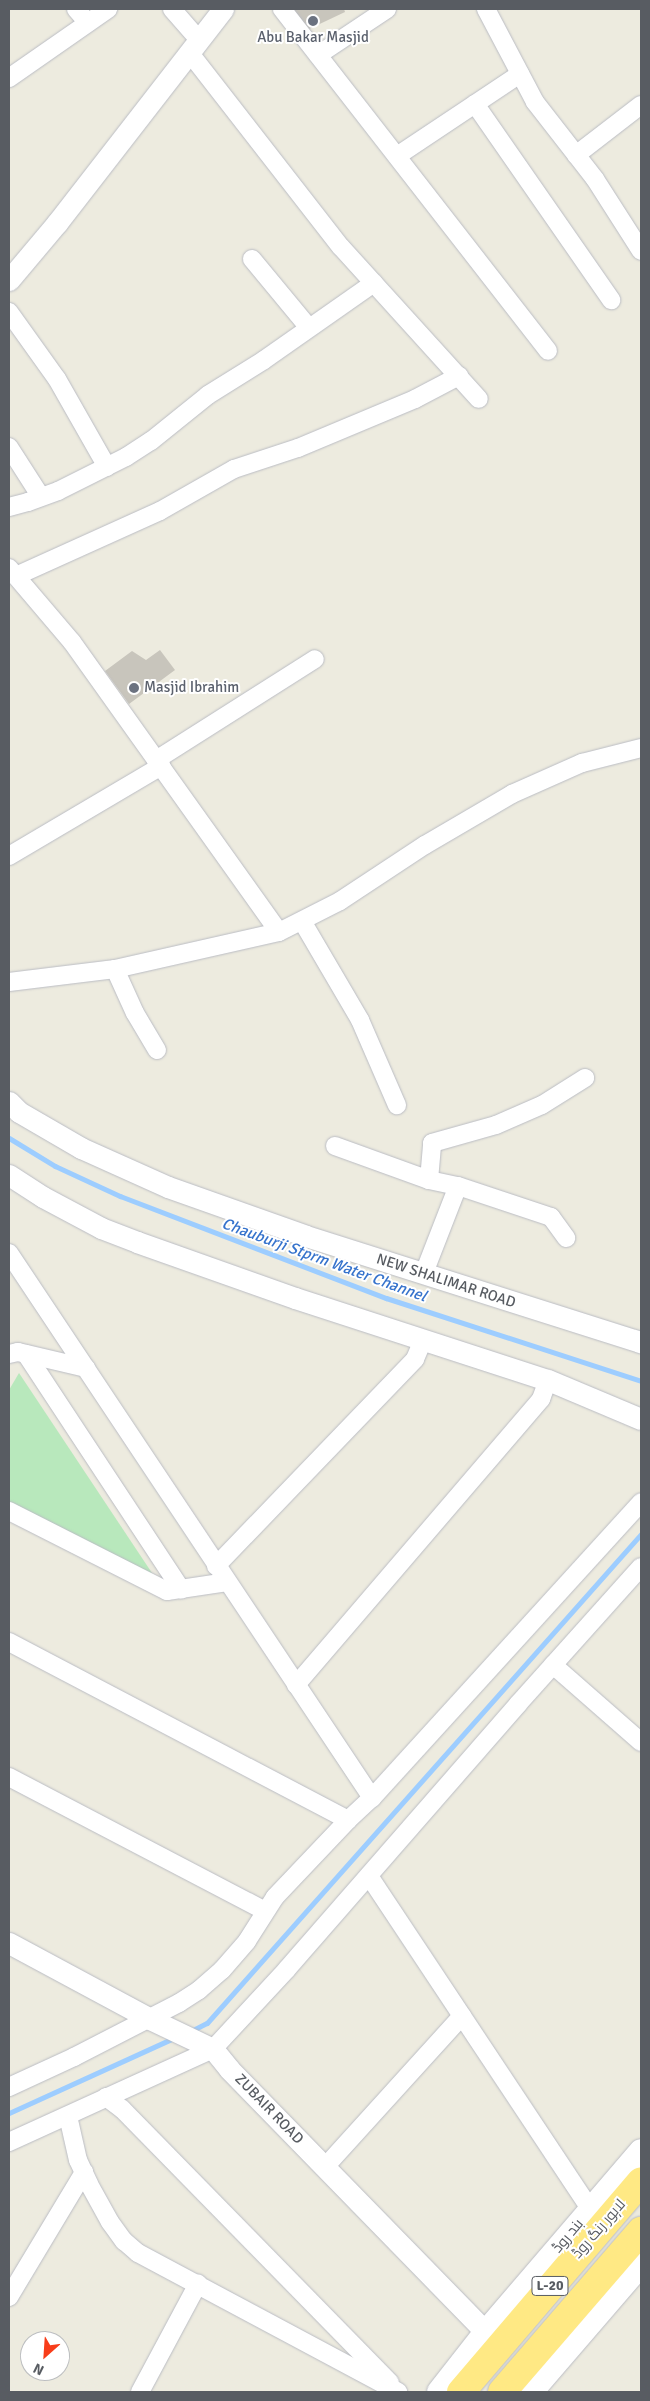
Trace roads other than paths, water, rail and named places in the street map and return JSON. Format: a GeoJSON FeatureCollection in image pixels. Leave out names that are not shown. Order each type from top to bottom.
{"type":"FeatureCollection","features":[{"type":"Feature","properties":{"kind":"highway","name":"لاہور رنگ روڈ"},"geometry":{"type":"LineString","coordinates":[[461,2392],[641,2181]]}},
{"type":"Feature","properties":{"kind":"highway","name":"L-20"},"geometry":{"type":"LineString","coordinates":[[502,2392],[641,2231]]}},
{"type":"Feature","properties":{"kind":"main road","name":"بند روڈ"},"geometry":{"type":"LineString","coordinates":[[439,2392],[486,2332],[641,2151]]}},
{"type":"Feature","properties":{"kind":"main road"},"geometry":{"type":"LineString","coordinates":[[530,2392],[639,2273]]}},
{"type":"Feature","properties":{"kind":"street"},"geometry":{"type":"LineString","coordinates":[[76,9],[88,23]]}},
{"type":"Feature","properties":{"kind":"street"},"geometry":{"type":"LineString","coordinates":[[9,78],[108,9]]}},
{"type":"Feature","properties":{"kind":"street"},"geometry":{"type":"LineString","coordinates":[[172,9],[194,46],[341,247],[479,399]]}},
{"type":"Feature","properties":{"kind":"street"},"geometry":{"type":"LineString","coordinates":[[9,280],[57,223],[223,9]]}},
{"type":"Feature","properties":{"kind":"street"},"geometry":{"type":"LineString","coordinates":[[282,9],[548,351]]}},
{"type":"Feature","properties":{"kind":"street"},"geometry":{"type":"LineString","coordinates":[[318,55],[387,9]]}},
{"type":"Feature","properties":{"kind":"street"},"geometry":{"type":"LineString","coordinates":[[486,9],[535,102],[595,180],[641,251]]}},
{"type":"Feature","properties":{"kind":"street"},"geometry":{"type":"LineString","coordinates":[[397,156],[520,74]]}},
{"type":"Feature","properties":{"kind":"street"},"geometry":{"type":"LineString","coordinates":[[475,104],[611,300]]}},
{"type":"Feature","properties":{"kind":"street"},"geometry":{"type":"LineString","coordinates":[[576,155],[641,105]]}},
{"type":"Feature","properties":{"kind":"street"},"geometry":{"type":"LineString","coordinates":[[252,258],[309,328]]}},
{"type":"Feature","properties":{"kind":"street"},"geometry":{"type":"LineString","coordinates":[[9,506],[41,497],[107,467],[151,441],[208,395],[374,283]]}},
{"type":"Feature","properties":{"kind":"street"},"geometry":{"type":"LineString","coordinates":[[9,312],[57,379],[107,467]]}},
{"type":"Feature","properties":{"kind":"street"},"geometry":{"type":"LineString","coordinates":[[279,932],[72,642],[12,572],[160,511],[234,469],[298,448],[415,399],[459,376]]}},
{"type":"Feature","properties":{"kind":"street"},"geometry":{"type":"LineString","coordinates":[[9,447],[41,497]]}},
{"type":"Feature","properties":{"kind":"street"},"geometry":{"type":"LineString","coordinates":[[9,856],[158,763],[315,659]]}},
{"type":"Feature","properties":{"kind":"street"},"geometry":{"type":"LineString","coordinates":[[9,982],[115,969],[279,932],[340,901],[425,844],[512,794],[582,763],[641,748]]}},
{"type":"Feature","properties":{"kind":"street"},"geometry":{"type":"LineString","coordinates":[[302,921],[360,1020],[397,1105]]}},
{"type":"Feature","properties":{"kind":"street"},"geometry":{"type":"LineString","coordinates":[[115,969],[135,1013],[157,1050]]}},
{"type":"Feature","properties":{"kind":"street"},"geometry":{"type":"LineString","coordinates":[[429,1180],[432,1143],[496,1125],[542,1105],[585,1078]]}},
{"type":"Feature","properties":{"kind":"street","name":"NEW SHALIMAR ROAD"},"geometry":{"type":"LineString","coordinates":[[9,1102],[19,1112],[81,1148],[168,1187],[233,1211],[424,1274],[641,1342]]}},
{"type":"Feature","properties":{"kind":"street"},"geometry":{"type":"LineString","coordinates":[[335,1146],[429,1180],[458,1186],[551,1217],[566,1238]]}},
{"type":"Feature","properties":{"kind":"street"},"geometry":{"type":"LineString","coordinates":[[9,1175],[43,1197],[110,1231],[295,1298],[548,1380],[641,1419]]}},
{"type":"Feature","properties":{"kind":"street"},"geometry":{"type":"LineString","coordinates":[[424,1274],[458,1186]]}},
{"type":"Feature","properties":{"kind":"street"},"geometry":{"type":"LineString","coordinates":[[9,1253],[372,1798]]}},
{"type":"Feature","properties":{"kind":"street"},"geometry":{"type":"LineString","coordinates":[[216,1566],[415,1360],[423,1340]]}},
{"type":"Feature","properties":{"kind":"street"},"geometry":{"type":"LineString","coordinates":[[17,1354],[86,1368]]}},
{"type":"Feature","properties":{"kind":"street"},"geometry":{"type":"LineString","coordinates":[[17,1354],[181,1589]]}},
{"type":"Feature","properties":{"kind":"street"},"geometry":{"type":"LineString","coordinates":[[296,1685],[540,1399],[548,1380]]}},
{"type":"Feature","properties":{"kind":"street"},"geometry":{"type":"LineString","coordinates":[[11,2084],[154,2021],[199,1990],[222,1970],[247,1941],[275,1898],[348,1820],[372,1798],[641,1502]]}},
{"type":"Feature","properties":{"kind":"street"},"geometry":{"type":"LineString","coordinates":[[9,1510],[168,1591],[227,1582]]}},
{"type":"Feature","properties":{"kind":"street"},"geometry":{"type":"LineString","coordinates":[[9,2142],[68,2116],[206,2046],[369,1876],[641,1567]]}},
{"type":"Feature","properties":{"kind":"street"},"geometry":{"type":"LineString","coordinates":[[9,1642],[348,1820]]}},
{"type":"Feature","properties":{"kind":"street"},"geometry":{"type":"LineString","coordinates":[[553,1665],[640,1739]]}},
{"type":"Feature","properties":{"kind":"street"},"geometry":{"type":"LineString","coordinates":[[9,1777],[265,1911]]}},
{"type":"Feature","properties":{"kind":"street"},"geometry":{"type":"LineString","coordinates":[[369,1876],[591,2210]]}},
{"type":"Feature","properties":{"kind":"street","name":"ZUBAIR ROAD"},"geometry":{"type":"LineString","coordinates":[[9,1943],[154,2021],[206,2046],[486,2332]]}},
{"type":"Feature","properties":{"kind":"street"},"geometry":{"type":"LineString","coordinates":[[325,2167],[462,2016]]}},
{"type":"Feature","properties":{"kind":"street"},"geometry":{"type":"LineString","coordinates":[[106,2097],[122,2109],[398,2392]]}},
{"type":"Feature","properties":{"kind":"street"},"geometry":{"type":"LineString","coordinates":[[68,2116],[78,2160],[84,2172],[110,2222],[124,2240],[138,2253],[198,2284],[290,2336],[398,2392]]}},
{"type":"Feature","properties":{"kind":"street"},"geometry":{"type":"LineString","coordinates":[[9,2297],[84,2172]]}},
{"type":"Feature","properties":{"kind":"street"},"geometry":{"type":"LineString","coordinates":[[140,2392],[198,2284]]}},
{"type":"Feature","properties":{"kind":"waterway","name":"Chauburji Stprm Water Channel"},"geometry":{"type":"LineString","coordinates":[[9,1138],[55,1166],[120,1196],[386,1298],[641,1381]]}},
{"type":"Feature","properties":{"kind":"waterway"},"geometry":{"type":"LineString","coordinates":[[191,2031],[207,2023],[641,1534]]}},
{"type":"Feature","properties":{"kind":"waterway"},"geometry":{"type":"LineString","coordinates":[[9,2113],[176,2037]]}},
{"type":"Feature","properties":{"kind":"place","name":"Abu Bakar Masjid"},"geometry":{"type":"Point","coordinates":[313,21]}},
{"type":"Feature","properties":{"kind":"place","name":"Masjid Ibrahim"},"geometry":{"type":"Point","coordinates":[134,688]}}]}
